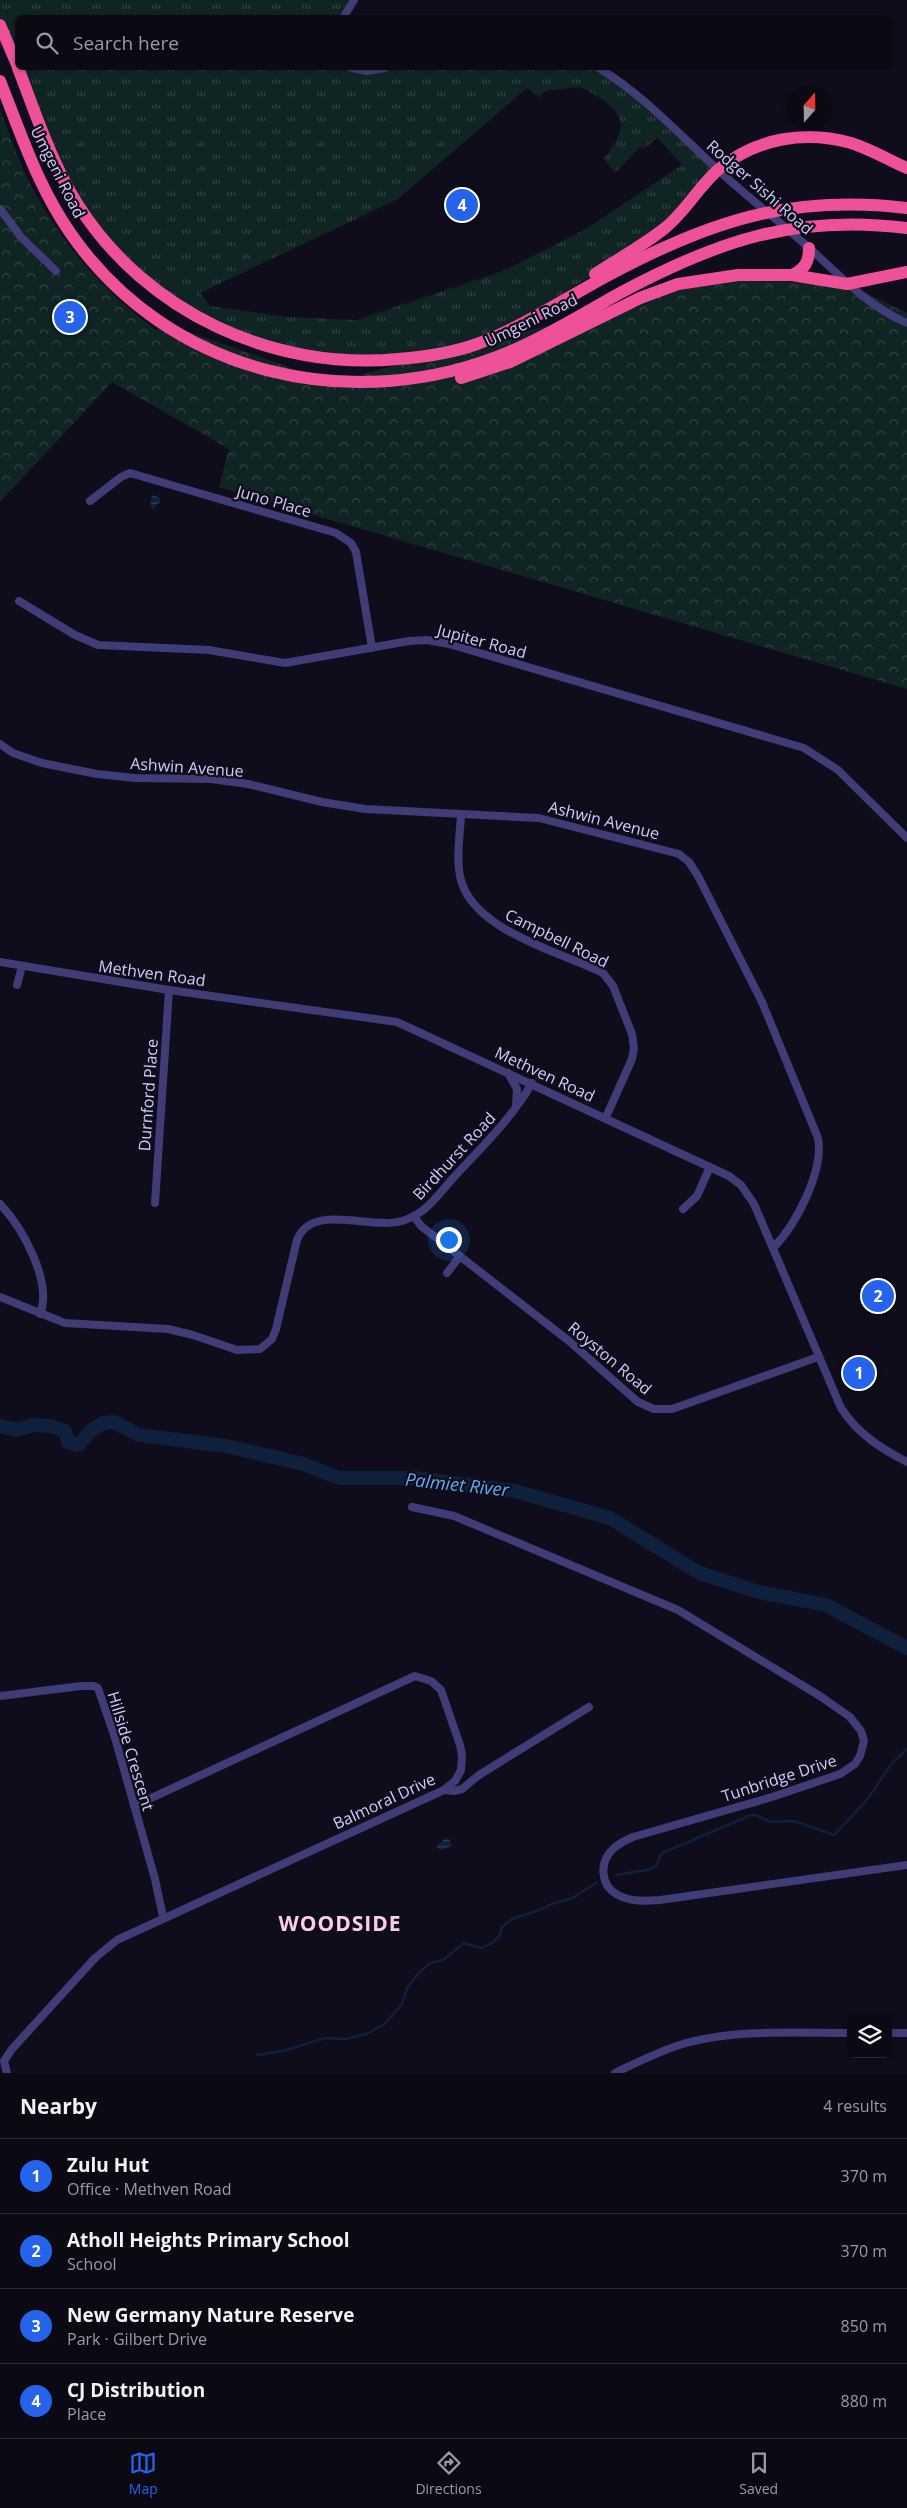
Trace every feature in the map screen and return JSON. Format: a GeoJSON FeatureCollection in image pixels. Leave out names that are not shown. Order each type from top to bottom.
{"type":"FeatureCollection","features":[{"type":"Feature","properties":{"kind":"highway","name":"Umgeni Road"},"geometry":{"type":"LineString","coordinates":[[0,25],[15,60]]}},
{"type":"Feature","properties":{"kind":"highway","name":"Umgeni Road"},"geometry":{"type":"LineString","coordinates":[[19,70],[51,153],[79,206],[125,263],[167,298],[189,313],[229,333],[269,348],[302,356],[338,361],[378,361],[410,358],[474,345],[516,327],[665,246],[731,221],[804,206],[863,205],[907,208]]}},
{"type":"Feature","properties":{"kind":"highway","name":"Umgeni Road"},"geometry":{"type":"LineString","coordinates":[[0,81],[28,155],[57,212],[72,235],[114,283],[163,322],[228,357],[263,369],[332,382],[371,383],[403,380],[437,375],[472,365],[532,341],[685,260],[744,239],[778,231],[830,224],[855,223],[907,228]]}},
{"type":"Feature","properties":{"kind":"highway"},"geometry":{"type":"LineString","coordinates":[[474,345],[532,314],[664,228],[718,170],[757,146],[799,137],[834,139],[854,144],[907,168]]}},
{"type":"Feature","properties":{"kind":"highway"},"geometry":{"type":"LineString","coordinates":[[792,275],[805,267],[809,256],[809,248]]}},
{"type":"Feature","properties":{"kind":"highway"},"geometry":{"type":"LineString","coordinates":[[332,382],[376,387],[405,387],[460,378],[510,362],[640,298],[678,284],[738,275],[792,275],[847,284],[907,272]]}},
{"type":"Feature","properties":{"kind":"street"},"geometry":{"type":"LineString","coordinates":[[344,15],[354,0]]}},
{"type":"Feature","properties":{"kind":"street","name":"Rodger Sishi Road"},"geometry":{"type":"LineString","coordinates":[[602,70],[635,93],[718,170],[809,248],[847,284],[875,306],[907,323]]}},
{"type":"Feature","properties":{"kind":"street"},"geometry":{"type":"LineString","coordinates":[[0,209],[21,238],[56,272]]}},
{"type":"Feature","properties":{"kind":"street","name":"Juno Place"},"geometry":{"type":"LineString","coordinates":[[90,501],[120,477],[130,473],[336,533],[351,543],[356,552],[372,648]]}},
{"type":"Feature","properties":{"kind":"street","name":"Jupiter Road"},"geometry":{"type":"LineString","coordinates":[[19,600],[75,635],[98,645],[208,650],[285,663],[409,641],[427,640],[449,644],[804,748],[838,770],[907,838]]}},
{"type":"Feature","properties":{"kind":"street","name":"Ashwin Avenue"},"geometry":{"type":"LineString","coordinates":[[0,744],[13,753],[42,763],[97,774],[135,778],[211,779],[248,784],[322,802],[365,809],[556,820],[679,854],[689,862],[762,1002],[818,1138],[820,1154],[818,1168],[789,1230],[773,1248]]}},
{"type":"Feature","properties":{"kind":"street","name":"Campbell Road"},"geometry":{"type":"LineString","coordinates":[[461,815],[460,876],[462,885],[477,909],[495,924],[596,970],[611,982],[632,1034],[634,1048],[632,1059],[606,1118]]}},
{"type":"Feature","properties":{"kind":"street","name":"Methven Road"},"geometry":{"type":"LineString","coordinates":[[0,962],[169,990],[397,1022],[532,1083],[735,1180],[746,1191],[754,1204],[841,1408],[853,1426],[870,1442],[907,1462]]}},
{"type":"Feature","properties":{"kind":"street"},"geometry":{"type":"LineString","coordinates":[[17,985],[22,966]]}},
{"type":"Feature","properties":{"kind":"street","name":"Durnford Place"},"geometry":{"type":"LineString","coordinates":[[155,1203],[169,990]]}},
{"type":"Feature","properties":{"kind":"street"},"geometry":{"type":"LineString","coordinates":[[507,1072],[517,1089],[516,1108]]}},
{"type":"Feature","properties":{"kind":"street","name":"Birdhurst Road"},"geometry":{"type":"LineString","coordinates":[[0,1297],[65,1323],[168,1329],[237,1350],[260,1349],[272,1339],[276,1329],[297,1240],[300,1231],[307,1224],[326,1219],[394,1222],[414,1216],[423,1210],[516,1108],[532,1083]]}},
{"type":"Feature","properties":{"kind":"street"},"geometry":{"type":"LineString","coordinates":[[683,1209],[697,1196],[710,1167]]}},
{"type":"Feature","properties":{"kind":"street"},"geometry":{"type":"LineString","coordinates":[[0,1204],[18,1225],[38,1270],[44,1292],[40,1314]]}},
{"type":"Feature","properties":{"kind":"street","name":"Royston Road"},"geometry":{"type":"LineString","coordinates":[[414,1216],[422,1226],[569,1341],[638,1402],[654,1409],[672,1409],[818,1357]]}},
{"type":"Feature","properties":{"kind":"street"},"geometry":{"type":"LineString","coordinates":[[447,1273],[460,1256]]}},
{"type":"Feature","properties":{"kind":"street","name":"Tunbridge Drive"},"geometry":{"type":"LineString","coordinates":[[412,1507],[454,1516],[678,1610],[820,1696],[850,1718],[861,1730],[864,1741],[860,1756],[855,1764],[840,1774],[772,1797],[633,1837],[617,1845],[607,1856],[603,1869],[606,1884],[611,1891],[626,1898],[660,1900],[907,1865]]}},
{"type":"Feature","properties":{"kind":"street","name":"Balmoral Drive"},"geometry":{"type":"LineString","coordinates":[[7,2073],[2,2060],[94,1958],[117,1940],[163,1917],[444,1790],[455,1781],[461,1770],[462,1755],[441,1690],[432,1680],[415,1676],[134,1806]]}},
{"type":"Feature","properties":{"kind":"street","name":"Hillside Crescent"},"geometry":{"type":"LineString","coordinates":[[0,1696],[81,1686],[94,1686],[98,1688],[115,1738],[156,1878],[163,1917]]}},
{"type":"Feature","properties":{"kind":"street"},"geometry":{"type":"LineString","coordinates":[[444,1790],[454,1791],[462,1789],[479,1775],[589,1707]]}},
{"type":"Feature","properties":{"kind":"street"},"geometry":{"type":"LineString","coordinates":[[615,2073],[673,2047],[715,2037],[750,2033],[847,2033]]}},
{"type":"Feature","properties":{"kind":"street"},"geometry":{"type":"LineString","coordinates":[[892,2033],[907,2033]]}},
{"type":"Feature","properties":{"kind":"green space"},"geometry":{"type":"Polygon","coordinates":[[[0,0],[353,0],[343,15],[15,15],[15,60],[0,23],[0,0]]]}},
{"type":"Feature","properties":{"kind":"green space"},"geometry":{"type":"Polygon","coordinates":[[[20,70],[360,70],[369,72],[379,70],[600,70],[615,79],[717,170],[641,244],[531,314],[474,343],[377,360],[268,347],[155,287],[79,206],[20,70]],[[580,87],[546,91],[540,97],[527,88],[398,199],[200,293],[210,306],[287,317],[356,320],[503,271],[584,230],[682,165],[658,138],[643,149],[640,147],[615,173],[604,159],[619,135],[620,120],[612,108],[599,97],[580,87]]]}},
{"type":"Feature","properties":{"kind":"green space"},"geometry":{"type":"Polygon","coordinates":[[[0,109],[27,178],[57,228],[86,266],[137,315],[156,330],[163,323],[332,382],[622,306],[706,279],[847,284],[907,313],[907,689],[219,487],[229,449],[112,382],[0,502],[0,109]]]}},
{"type":"Feature","properties":{"kind":"water"},"geometry":{"type":"Polygon","coordinates":[[[152,495],[160,498],[160,502],[153,509],[150,507],[152,495]]]}},
{"type":"Feature","properties":{"kind":"water"},"geometry":{"type":"Polygon","coordinates":[[[448,1837],[452,1846],[440,1850],[436,1846],[448,1837]]]}},
{"type":"Feature","properties":{"kind":"waterway","name":"Palmiet River"},"geometry":{"type":"LineString","coordinates":[[0,1426],[17,1430],[32,1425],[51,1426],[65,1431],[68,1442],[78,1445],[92,1430],[103,1423],[114,1422],[139,1435],[226,1446],[303,1464],[339,1478],[415,1478],[515,1491],[610,1518],[699,1573],[759,1592],[826,1605],[907,1648]]}},
{"type":"Feature","properties":{"kind":"waterway"},"geometry":{"type":"LineString","coordinates":[[617,1875],[647,1870],[656,1866],[662,1853],[749,1816],[755,1815],[771,1822],[794,1821],[834,1835],[867,1800],[892,1763],[907,1749]]}},
{"type":"Feature","properties":{"kind":"waterway"},"geometry":{"type":"LineString","coordinates":[[257,2055],[283,2051],[325,2038],[346,2039],[366,2034],[385,2024],[402,2004],[407,1988],[430,1963],[443,1960],[464,1943],[482,1948],[492,1943],[500,1935],[502,1927],[512,1919],[551,1904],[571,1899],[596,1883]]}},
{"type":"Feature","properties":{"kind":"place","name":"CJ Distribution"},"geometry":{"type":"Point","coordinates":[462,205]}},
{"type":"Feature","properties":{"kind":"place","name":"New Germany Nature Reserve"},"geometry":{"type":"Point","coordinates":[70,317]}},
{"type":"Feature","properties":{"kind":"place","name":"Atholl Heights Primary School"},"geometry":{"type":"Point","coordinates":[878,1296]}},
{"type":"Feature","properties":{"kind":"place","name":"Zulu Hut"},"geometry":{"type":"Point","coordinates":[859,1373]}},
{"type":"Feature","properties":{"kind":"district","name":"WOODSIDE"},"geometry":{"type":"Point","coordinates":[340,1924]}}]}
